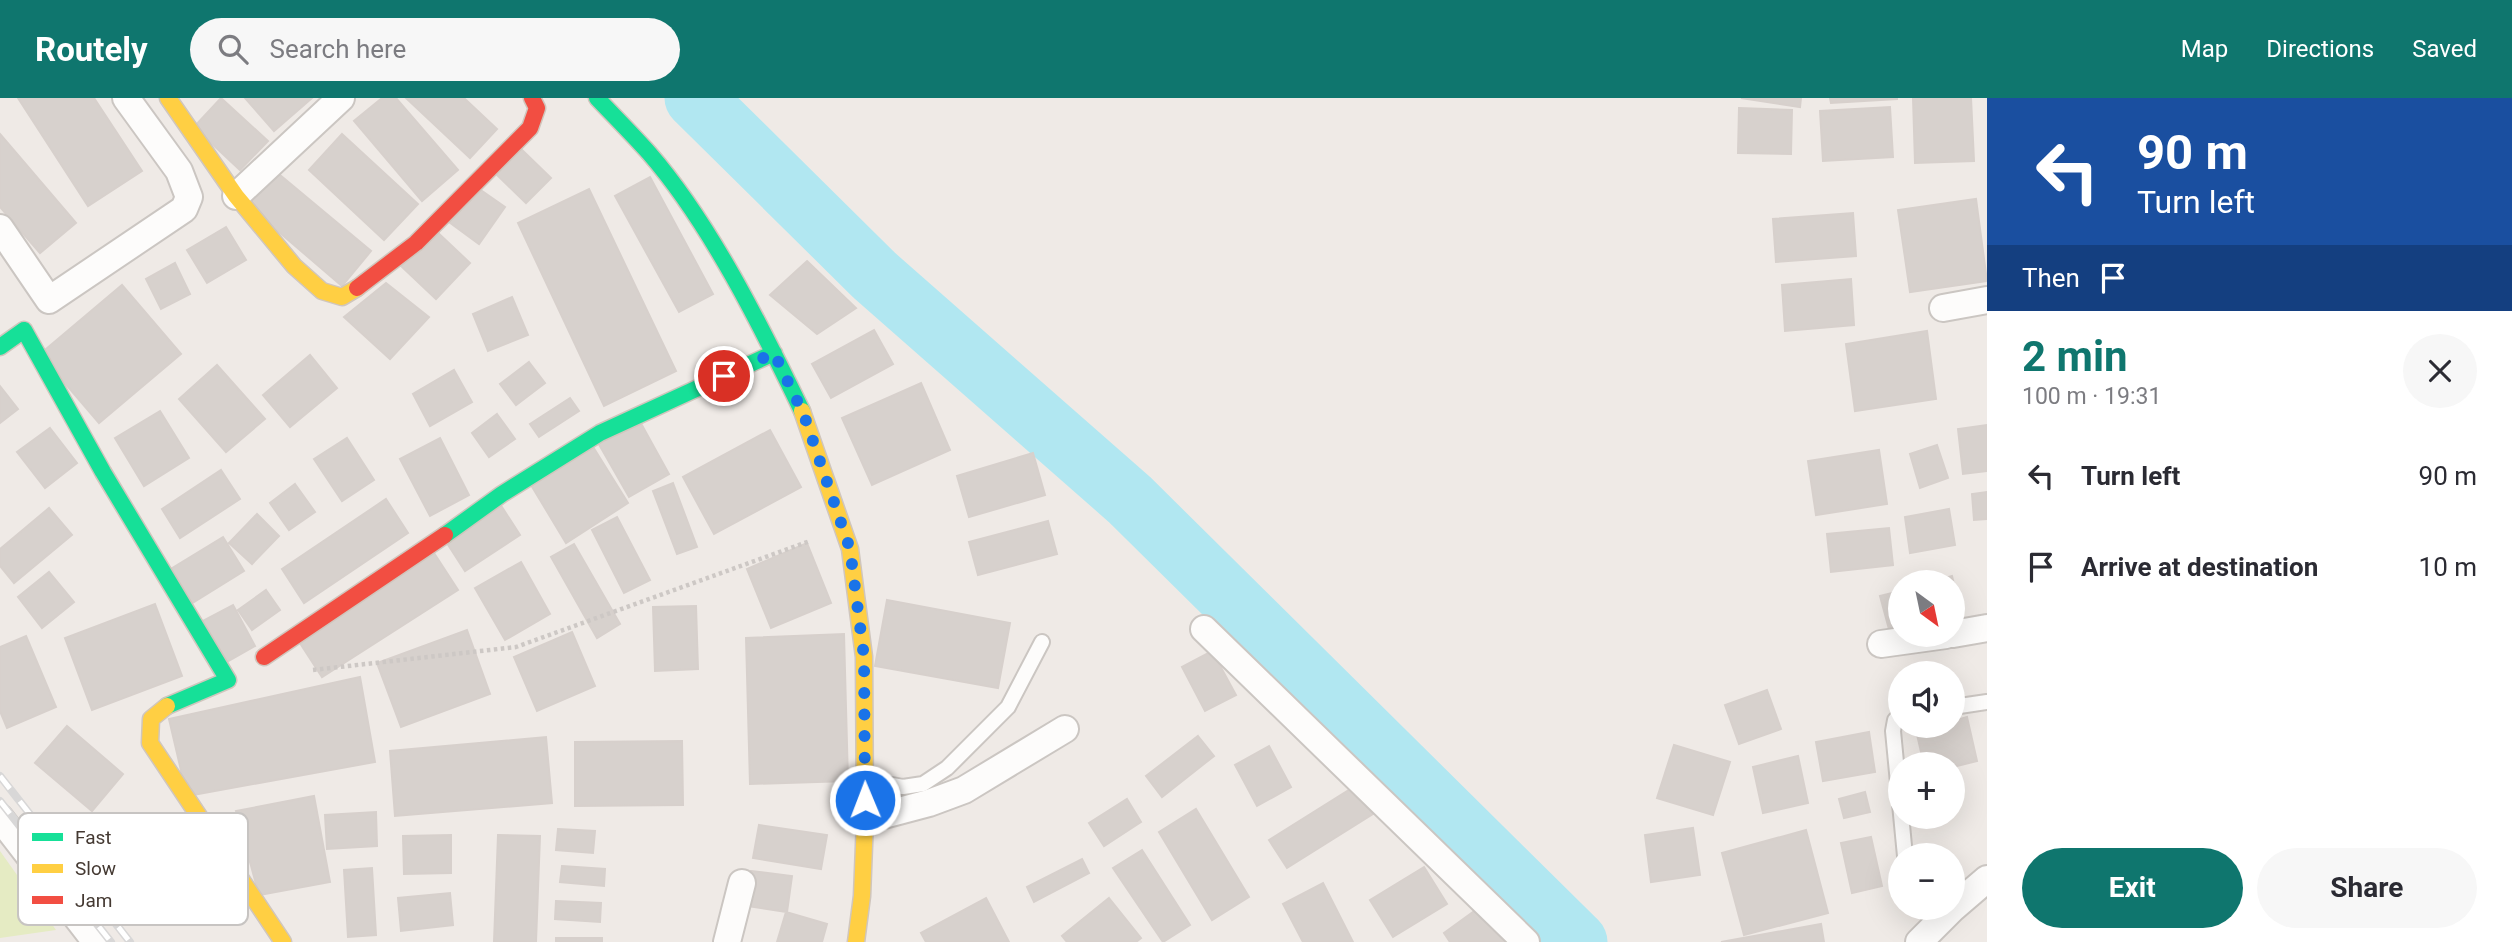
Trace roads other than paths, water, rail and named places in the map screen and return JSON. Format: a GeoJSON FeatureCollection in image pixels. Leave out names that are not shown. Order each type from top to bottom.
{"type":"FeatureCollection","features":[{"type":"Feature","properties":{"kind":"street"},"geometry":{"type":"LineString","coordinates":[[0,228],[49,300],[184,209],[189,197],[179,171],[126,98]]}},
{"type":"Feature","properties":{"kind":"street"},"geometry":{"type":"LineString","coordinates":[[168,98],[236,196],[294,266],[321,291],[342,297],[364,286],[395,261],[530,128],[537,108],[532,98]]}},
{"type":"Feature","properties":{"kind":"street"},"geometry":{"type":"LineString","coordinates":[[236,196],[341,98]]}},
{"type":"Feature","properties":{"kind":"street"},"geometry":{"type":"LineString","coordinates":[[597,98],[650,154],[697,218],[774,353],[804,415],[850,549],[864,657],[865,820],[862,896],[856,942]]}},
{"type":"Feature","properties":{"kind":"street"},"geometry":{"type":"LineString","coordinates":[[1943,308],[1987,300]]}},
{"type":"Feature","properties":{"kind":"street"},"geometry":{"type":"LineString","coordinates":[[0,347],[23,330],[103,472],[228,680],[163,709],[153,717],[149,726],[150,743],[197,813]]}},
{"type":"Feature","properties":{"kind":"street"},"geometry":{"type":"LineString","coordinates":[[264,657],[405,565],[502,494],[600,433],[774,353]]}},
{"type":"Feature","properties":{"kind":"street"},"geometry":{"type":"LineString","coordinates":[[1965,632],[1987,628]]}},
{"type":"Feature","properties":{"kind":"street"},"geometry":{"type":"LineString","coordinates":[[1204,629],[1526,942]]}},
{"type":"Feature","properties":{"kind":"street"},"geometry":{"type":"LineString","coordinates":[[1881,644],[1888,643]]}},
{"type":"Feature","properties":{"kind":"street"},"geometry":{"type":"LineString","coordinates":[[865,820],[929,803],[964,790],[1065,729]]}},
{"type":"Feature","properties":{"kind":"street"},"geometry":{"type":"LineString","coordinates":[[0,818],[18,841]]}},
{"type":"Feature","properties":{"kind":"street"},"geometry":{"type":"LineString","coordinates":[[1965,898],[1987,879]]}},
{"type":"Feature","properties":{"kind":"street"},"geometry":{"type":"LineString","coordinates":[[727,942],[742,883]]}},
{"type":"Feature","properties":{"kind":"street"},"geometry":{"type":"LineString","coordinates":[[248,890],[283,942]]}},
{"type":"Feature","properties":{"kind":"street"},"geometry":{"type":"LineString","coordinates":[[83,925],[96,942]]}},
{"type":"Feature","properties":{"kind":"lane"},"geometry":{"type":"LineString","coordinates":[[864,780],[903,788],[923,784],[947,768],[1008,707],[1042,642]]}},
{"type":"Feature","properties":{"kind":"lane"},"geometry":{"type":"LineString","coordinates":[[1965,705],[1987,702]]}},
{"type":"Feature","properties":{"kind":"lane"},"geometry":{"type":"LineString","coordinates":[[1894,738],[1904,843]]}},
{"type":"Feature","properties":{"kind":"waterway"},"geometry":{"type":"LineString","coordinates":[[695,98],[874,275],[1130,500],[1577,942]]}},
{"type":"Feature","properties":{"kind":"railway"},"geometry":{"type":"LineString","coordinates":[[0,776],[29,813]]}},
{"type":"Feature","properties":{"kind":"railway"},"geometry":{"type":"LineString","coordinates":[[0,801],[18,824]]}},
{"type":"Feature","properties":{"kind":"railway"},"geometry":{"type":"LineString","coordinates":[[98,925],[111,942]]}},
{"type":"Feature","properties":{"kind":"railway"},"geometry":{"type":"LineString","coordinates":[[117,925],[130,942]]}}]}
